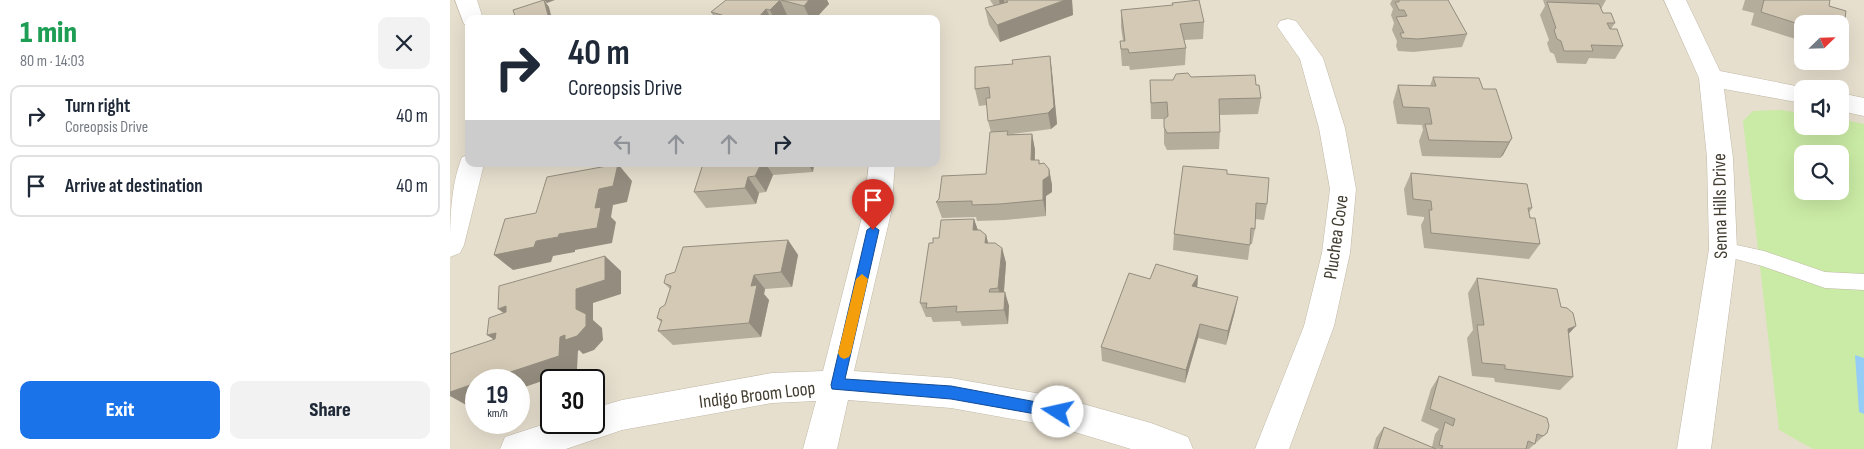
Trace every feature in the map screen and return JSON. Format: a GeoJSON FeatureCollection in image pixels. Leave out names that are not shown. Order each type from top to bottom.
{"type":"FeatureCollection","features":[{"type":"Feature","properties":{"kind":"street"},"geometry":{"type":"LineString","coordinates":[[466,0],[471,15]]}},
{"type":"Feature","properties":{"kind":"street","name":"Senna Hills Drive"},"geometry":{"type":"LineString","coordinates":[[1675,0],[1710,78],[1720,158],[1723,249],[1694,449]]}},
{"type":"Feature","properties":{"kind":"street","name":"Pluchea Cove"},"geometry":{"type":"LineString","coordinates":[[1272,449],[1319,326],[1336,253],[1343,189],[1332,128],[1311,58],[1288,26]]}},
{"type":"Feature","properties":{"kind":"street"},"geometry":{"type":"LineString","coordinates":[[1710,78],[1794,93]]}},
{"type":"Feature","properties":{"kind":"street"},"geometry":{"type":"LineString","coordinates":[[1849,104],[1864,107]]}},
{"type":"Feature","properties":{"kind":"street"},"geometry":{"type":"LineString","coordinates":[[450,245],[470,167]]}},
{"type":"Feature","properties":{"kind":"street"},"geometry":{"type":"LineString","coordinates":[[820,449],[877,213],[882,167]]}},
{"type":"Feature","properties":{"kind":"street","name":"Indigo Broom Loop"},"geometry":{"type":"LineString","coordinates":[[517,449],[622,415],[772,388],[837,385],[951,392],[1058,412],[1151,439],[1176,449]]}},
{"type":"Feature","properties":{"kind":"lane"},"geometry":{"type":"LineString","coordinates":[[1723,249],[1762,258],[1824,282],[1850,284],[1864,282]]}},
{"type":"Feature","properties":{"kind":"shaded area"},"geometry":{"type":"Polygon","coordinates":[[[450,0],[1864,0],[1864,449],[450,449],[450,0]]]}},
{"type":"Feature","properties":{"kind":"green space"},"geometry":{"type":"Polygon","coordinates":[[[1780,110],[1794,112],[1794,135],[1849,135],[1849,121],[1864,124],[1864,449],[1813,449],[1779,430],[1743,121],[1753,111],[1780,110]]]}},
{"type":"Feature","properties":{"kind":"water"},"geometry":{"type":"Polygon","coordinates":[[[1855,355],[1864,358],[1864,414],[1859,412],[1855,355]]]}},
{"type":"Feature","properties":{"kind":"building"},"geometry":{"type":"Polygon","coordinates":[[[544,0],[548,15],[515,15],[513,10],[544,0]]]}},
{"type":"Feature","properties":{"kind":"building"},"geometry":{"type":"Polygon","coordinates":[[[726,0],[780,0],[770,10],[766,9],[761,15],[722,15],[711,12],[726,0]]]}},
{"type":"Feature","properties":{"kind":"building"},"geometry":{"type":"Polygon","coordinates":[[[781,0],[809,0],[804,6],[781,0]]]}},
{"type":"Feature","properties":{"kind":"building"},"geometry":{"type":"Polygon","coordinates":[[[1006,0],[1065,0],[997,25],[985,8],[1008,2],[1006,0]]]}},
{"type":"Feature","properties":{"kind":"building"},"geometry":{"type":"Polygon","coordinates":[[[1199,0],[1204,22],[1180,24],[1186,48],[1129,53],[1128,49],[1121,49],[1120,41],[1125,41],[1121,10],[1173,5],[1172,3],[1199,0]]]}},
{"type":"Feature","properties":{"kind":"building"},"geometry":{"type":"Polygon","coordinates":[[[1399,0],[1448,0],[1467,34],[1418,39],[1402,38],[1400,33],[1404,33],[1396,17],[1407,16],[1404,10],[1399,10],[1395,2],[1399,2],[1399,0]]]}},
{"type":"Feature","properties":{"kind":"building"},"geometry":{"type":"Polygon","coordinates":[[[1764,0],[1830,0],[1829,6],[1846,11],[1845,15],[1794,15],[1794,22],[1761,12],[1764,0]]]}},
{"type":"Feature","properties":{"kind":"building"},"geometry":{"type":"Polygon","coordinates":[[[1547,2],[1599,4],[1603,13],[1611,13],[1615,23],[1607,23],[1610,29],[1617,29],[1623,46],[1591,45],[1593,51],[1564,51],[1561,41],[1557,39],[1554,30],[1556,28],[1547,2]]]}},
{"type":"Feature","properties":{"kind":"building"},"geometry":{"type":"Polygon","coordinates":[[[1050,56],[1054,107],[1048,113],[988,121],[986,98],[990,98],[989,87],[975,89],[975,67],[1013,64],[1012,60],[1050,56]]]}},
{"type":"Feature","properties":{"kind":"building"},"geometry":{"type":"Polygon","coordinates":[[[1188,73],[1191,77],[1255,75],[1256,85],[1259,85],[1261,98],[1219,99],[1220,132],[1167,133],[1164,127],[1164,119],[1168,116],[1167,102],[1151,103],[1150,80],[1173,80],[1176,74],[1188,73]]]}},
{"type":"Feature","properties":{"kind":"building"},"geometry":{"type":"Polygon","coordinates":[[[1433,77],[1479,78],[1483,89],[1496,89],[1512,138],[1509,142],[1429,140],[1425,124],[1432,124],[1429,108],[1403,107],[1398,85],[1436,86],[1433,77]]]}},
{"type":"Feature","properties":{"kind":"building"},"geometry":{"type":"Polygon","coordinates":[[[1008,131],[1007,135],[1032,134],[1031,160],[1039,160],[1039,164],[1044,163],[1049,169],[1049,176],[1043,180],[1043,200],[972,205],[972,201],[936,202],[939,199],[942,176],[986,174],[990,132],[1008,131]]]}},
{"type":"Feature","properties":{"kind":"building"},"geometry":{"type":"Polygon","coordinates":[[[1183,166],[1227,170],[1227,174],[1269,178],[1267,204],[1256,203],[1255,229],[1251,228],[1250,245],[1174,234],[1183,166]]]}},
{"type":"Feature","properties":{"kind":"building"},"geometry":{"type":"Polygon","coordinates":[[[602,167],[617,167],[613,186],[599,189],[595,208],[601,207],[597,228],[559,234],[558,237],[536,241],[534,247],[494,255],[505,219],[536,213],[547,177],[602,167]]]}},
{"type":"Feature","properties":{"kind":"building"},"geometry":{"type":"Polygon","coordinates":[[[702,167],[760,167],[755,176],[748,177],[745,188],[694,192],[702,167]]]}},
{"type":"Feature","properties":{"kind":"building"},"geometry":{"type":"Polygon","coordinates":[[[1411,173],[1527,184],[1532,208],[1528,208],[1530,218],[1535,218],[1540,244],[1431,233],[1429,210],[1432,210],[1431,201],[1413,199],[1411,173]]]}},
{"type":"Feature","properties":{"kind":"building"},"geometry":{"type":"Polygon","coordinates":[[[974,219],[973,230],[980,230],[986,235],[985,243],[995,243],[1002,248],[998,288],[990,289],[989,292],[1005,292],[1004,310],[956,312],[957,306],[926,308],[927,303],[920,303],[929,243],[933,243],[933,238],[939,238],[941,220],[974,219]]]}},
{"type":"Feature","properties":{"kind":"building"},"geometry":{"type":"Polygon","coordinates":[[[788,240],[781,272],[754,275],[751,286],[757,285],[749,323],[658,331],[662,320],[657,318],[660,308],[665,305],[671,286],[664,283],[666,275],[675,272],[683,247],[788,240]]]}},
{"type":"Feature","properties":{"kind":"building"},"geometry":{"type":"Polygon","coordinates":[[[605,256],[605,280],[576,289],[576,309],[586,314],[586,326],[577,336],[565,340],[565,335],[560,337],[559,356],[519,369],[465,369],[465,387],[450,392],[450,354],[495,339],[496,333],[487,335],[489,318],[506,312],[506,306],[498,309],[499,286],[605,256]]]}},
{"type":"Feature","properties":{"kind":"building"},"geometry":{"type":"Polygon","coordinates":[[[1156,264],[1198,276],[1192,286],[1238,297],[1228,331],[1200,324],[1186,370],[1101,347],[1129,273],[1150,279],[1156,264]]]}},
{"type":"Feature","properties":{"kind":"building"},"geometry":{"type":"Polygon","coordinates":[[[1477,278],[1557,289],[1561,307],[1567,308],[1573,313],[1576,326],[1568,329],[1573,377],[1505,369],[1505,365],[1482,363],[1477,325],[1484,325],[1477,278]]]}},
{"type":"Feature","properties":{"kind":"building"},"geometry":{"type":"Polygon","coordinates":[[[1439,376],[1547,418],[1549,426],[1547,433],[1543,436],[1537,434],[1535,444],[1528,441],[1526,449],[1441,449],[1443,446],[1439,445],[1445,422],[1453,426],[1455,419],[1430,409],[1439,376]]]}},
{"type":"Feature","properties":{"kind":"building"},"geometry":{"type":"Polygon","coordinates":[[[1384,427],[1436,449],[1377,449],[1384,427]]]}},
{"type":"Feature","properties":{"kind":"slow traffic"},"geometry":{"type":"LineString","coordinates":[[844,353],[862,279]]}},
{"type":"Feature","properties":{"kind":"route"},"geometry":{"type":"LineString","coordinates":[[873,230],[837,385],[951,392],[1058,412]]}}]}
